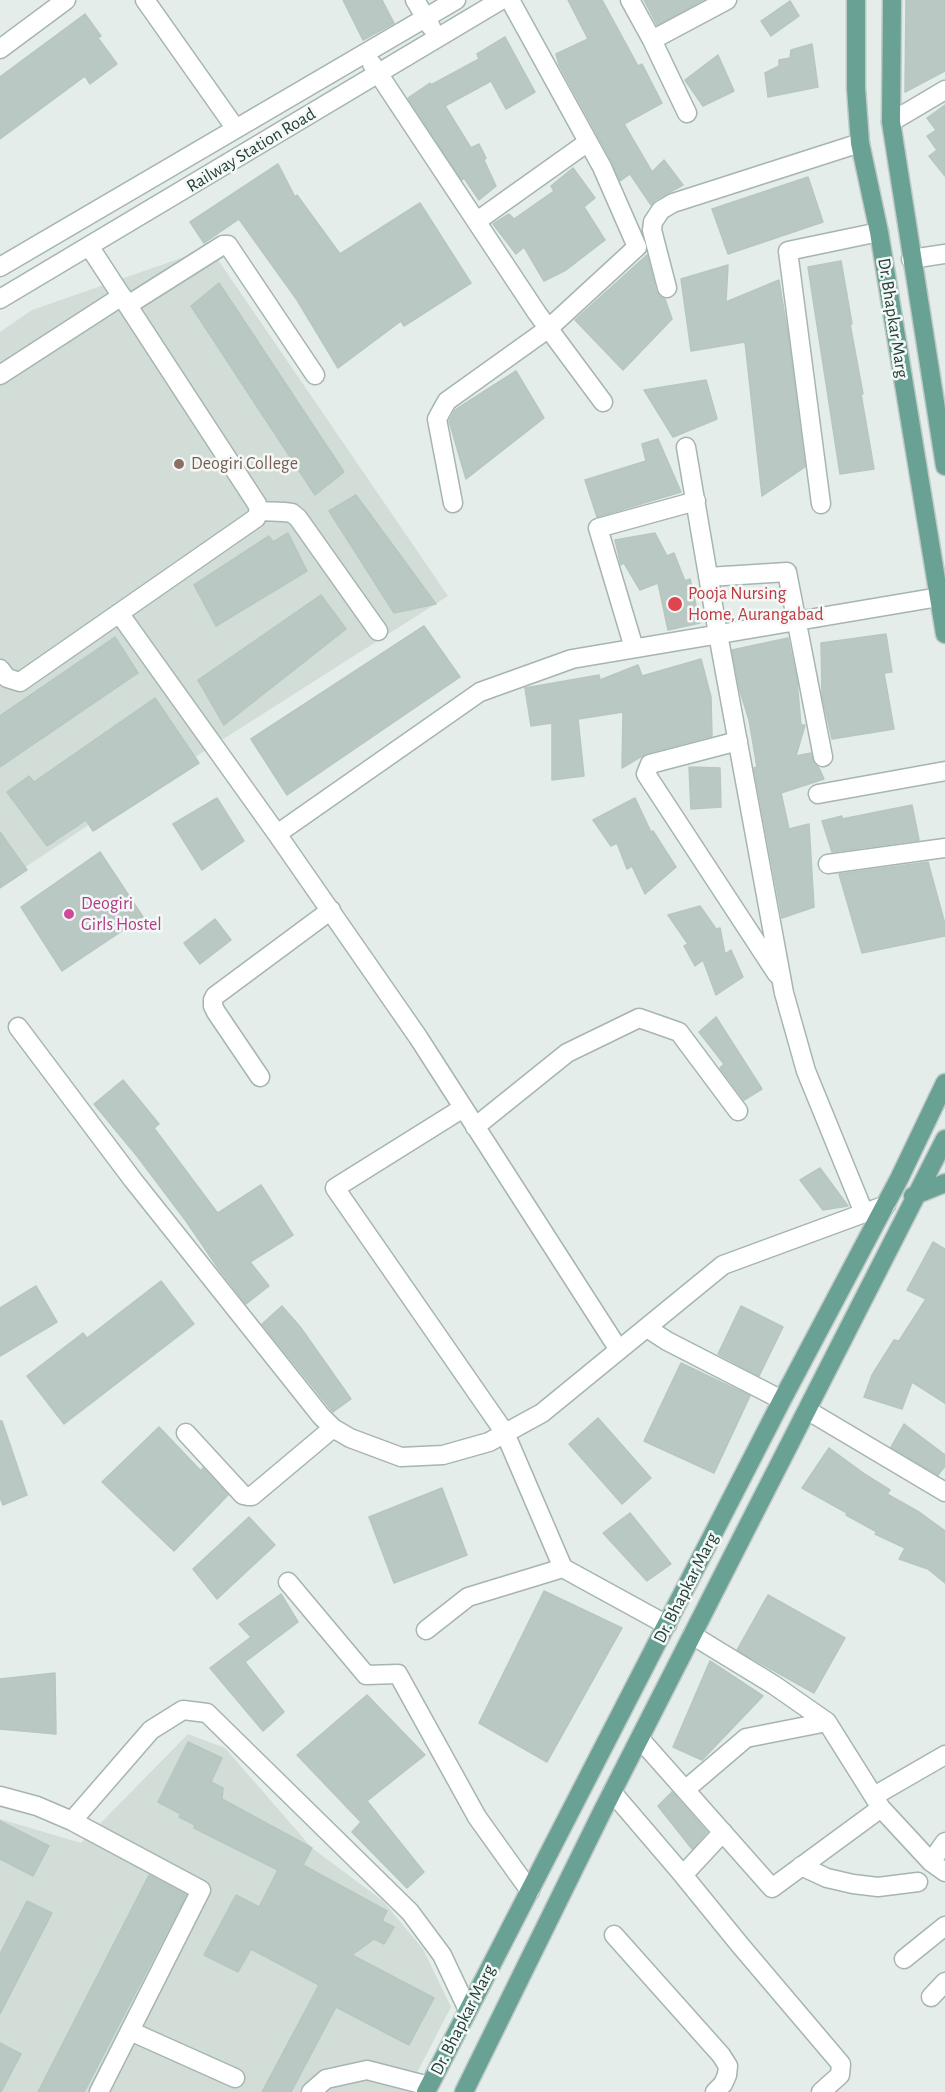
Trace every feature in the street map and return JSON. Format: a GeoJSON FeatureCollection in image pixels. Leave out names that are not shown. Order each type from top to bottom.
{"type":"FeatureCollection","features":[{"type":"Feature","properties":{"kind":"main road","name":"Dr. Bhapkar Marg"},"geometry":{"type":"LineString","coordinates":[[856,0],[856,88],[860,143],[879,232],[945,634]]}},
{"type":"Feature","properties":{"kind":"main road","name":"Dr. Bhapkar Marg"},"geometry":{"type":"LineString","coordinates":[[892,0],[891,122],[945,466]]}},
{"type":"Feature","properties":{"kind":"main road","name":"Dr. Bhapkar Marg"},"geometry":{"type":"LineString","coordinates":[[427,2089],[782,1401],[886,1205],[945,1083]]}},
{"type":"Feature","properties":{"kind":"main road","name":"Dr. Bhapkar Marg"},"geometry":{"type":"LineString","coordinates":[[464,2092],[612,1792],[915,1196],[937,1167],[945,1139]]}},
{"type":"Feature","properties":{"kind":"main road"},"geometry":{"type":"LineString","coordinates":[[899,1179],[937,1167]]}},
{"type":"Feature","properties":{"kind":"main road"},"geometry":{"type":"LineString","coordinates":[[886,1205],[945,1184]]}},
{"type":"Feature","properties":{"kind":"street"},"geometry":{"type":"LineString","coordinates":[[0,49],[66,0]]}},
{"type":"Feature","properties":{"kind":"street"},"geometry":{"type":"LineString","coordinates":[[145,0],[236,129]]}},
{"type":"Feature","properties":{"kind":"street"},"geometry":{"type":"LineString","coordinates":[[415,0],[437,37]]}},
{"type":"Feature","properties":{"kind":"street","name":"Railway Station Road"},"geometry":{"type":"LineString","coordinates":[[0,267],[456,0]]}},
{"type":"Feature","properties":{"kind":"street","name":"Railway Station Road"},"geometry":{"type":"LineString","coordinates":[[0,299],[501,0]]}},
{"type":"Feature","properties":{"kind":"street"},"geometry":{"type":"LineString","coordinates":[[453,503],[437,419],[447,401],[549,328],[637,247],[602,167],[510,0]]}},
{"type":"Feature","properties":{"kind":"street"},"geometry":{"type":"LineString","coordinates":[[630,0],[687,113]]}},
{"type":"Feature","properties":{"kind":"street"},"geometry":{"type":"LineString","coordinates":[[652,40],[727,0]]}},
{"type":"Feature","properties":{"kind":"street"},"geometry":{"type":"LineString","coordinates":[[364,54],[380,74],[537,313],[603,402]]}},
{"type":"Feature","properties":{"kind":"street"},"geometry":{"type":"LineString","coordinates":[[891,122],[945,90]]}},
{"type":"Feature","properties":{"kind":"street"},"geometry":{"type":"LineString","coordinates":[[477,221],[588,142]]}},
{"type":"Feature","properties":{"kind":"street"},"geometry":{"type":"LineString","coordinates":[[667,288],[652,230],[653,222],[661,210],[673,203],[860,143]]}},
{"type":"Feature","properties":{"kind":"street"},"geometry":{"type":"LineString","coordinates":[[821,504],[788,251],[879,232]]}},
{"type":"Feature","properties":{"kind":"street"},"geometry":{"type":"LineString","coordinates":[[0,375],[125,300],[224,245],[228,245],[315,375]]}},
{"type":"Feature","properties":{"kind":"street"},"geometry":{"type":"LineString","coordinates":[[0,669],[7,678],[20,682],[256,518],[259,511],[257,504],[89,246]]}},
{"type":"Feature","properties":{"kind":"street"},"geometry":{"type":"LineString","coordinates":[[911,259],[945,254]]}},
{"type":"Feature","properties":{"kind":"street"},"geometry":{"type":"LineString","coordinates":[[686,447],[782,982],[806,1071],[864,1213]]}},
{"type":"Feature","properties":{"kind":"street"},"geometry":{"type":"LineString","coordinates":[[634,648],[598,528],[696,501]]}},
{"type":"Feature","properties":{"kind":"street"},"geometry":{"type":"LineString","coordinates":[[259,511],[292,513],[298,518],[378,631]]}},
{"type":"Feature","properties":{"kind":"street"},"geometry":{"type":"LineString","coordinates":[[708,577],[787,572],[823,757]]}},
{"type":"Feature","properties":{"kind":"street"},"geometry":{"type":"LineString","coordinates":[[278,834],[480,692],[572,659],[939,597]]}},
{"type":"Feature","properties":{"kind":"street"},"geometry":{"type":"LineString","coordinates":[[119,613],[278,834],[418,1037],[619,1350]]}},
{"type":"Feature","properties":{"kind":"street"},"geometry":{"type":"LineString","coordinates":[[738,741],[650,764],[646,774],[782,982]]}},
{"type":"Feature","properties":{"kind":"street"},"geometry":{"type":"LineString","coordinates":[[818,794],[945,771]]}},
{"type":"Feature","properties":{"kind":"street"},"geometry":{"type":"LineString","coordinates":[[828,864],[945,848]]}},
{"type":"Feature","properties":{"kind":"street"},"geometry":{"type":"LineString","coordinates":[[260,1077],[216,1012],[213,1000],[331,910]]}},
{"type":"Feature","properties":{"kind":"street"},"geometry":{"type":"LineString","coordinates":[[475,1126],[567,1053],[639,1018],[679,1032],[738,1111]]}},
{"type":"Feature","properties":{"kind":"street"},"geometry":{"type":"LineString","coordinates":[[18,1027],[133,1180],[321,1416],[333,1428],[350,1438],[401,1457],[443,1455],[489,1442],[542,1413],[723,1265],[886,1205]]}},
{"type":"Feature","properties":{"kind":"street"},"geometry":{"type":"LineString","coordinates":[[463,1108],[334,1188],[505,1433],[563,1568],[667,1624]]}},
{"type":"Feature","properties":{"kind":"street"},"geometry":{"type":"LineString","coordinates":[[647,1328],[667,1341],[782,1401]]}},
{"type":"Feature","properties":{"kind":"street"},"geometry":{"type":"LineString","coordinates":[[807,1410],[945,1491]]}},
{"type":"Feature","properties":{"kind":"street"},"geometry":{"type":"LineString","coordinates":[[186,1434],[243,1495],[252,1496],[333,1428]]}},
{"type":"Feature","properties":{"kind":"street"},"geometry":{"type":"LineString","coordinates":[[426,1630],[468,1597],[563,1568]]}},
{"type":"Feature","properties":{"kind":"street"},"geometry":{"type":"LineString","coordinates":[[288,1582],[366,1675],[398,1674],[477,1818],[530,1891]]}},
{"type":"Feature","properties":{"kind":"street"},"geometry":{"type":"LineString","coordinates":[[692,1635],[774,1685],[827,1722],[877,1802],[938,1867]]}},
{"type":"Feature","properties":{"kind":"street"},"geometry":{"type":"LineString","coordinates":[[72,1821],[151,1730],[183,1710],[207,1713],[410,1912],[442,1955],[468,2010]]}},
{"type":"Feature","properties":{"kind":"street"},"geometry":{"type":"LineString","coordinates":[[685,1790],[746,1738],[827,1722]]}},
{"type":"Feature","properties":{"kind":"street"},"geometry":{"type":"LineString","coordinates":[[640,1739],[772,1888],[877,1802],[945,1755]]}},
{"type":"Feature","properties":{"kind":"street"},"geometry":{"type":"LineString","coordinates":[[612,1792],[841,2064],[840,2075],[821,2092]]}},
{"type":"Feature","properties":{"kind":"street"},"geometry":{"type":"LineString","coordinates":[[0,1796],[37,1806],[72,1821],[201,1890],[99,2092]]}},
{"type":"Feature","properties":{"kind":"street"},"geometry":{"type":"LineString","coordinates":[[683,1875],[723,1832]]}},
{"type":"Feature","properties":{"kind":"street"},"geometry":{"type":"LineString","coordinates":[[938,1867],[945,1842]]}},
{"type":"Feature","properties":{"kind":"street"},"geometry":{"type":"LineString","coordinates":[[801,1866],[827,1878],[854,1884],[878,1887],[918,1882]]}},
{"type":"Feature","properties":{"kind":"street"},"geometry":{"type":"LineString","coordinates":[[904,1959],[945,1926]]}},
{"type":"Feature","properties":{"kind":"street"},"geometry":{"type":"LineString","coordinates":[[614,1935],[721,2055],[728,2066],[727,2076],[715,2092]]}},
{"type":"Feature","properties":{"kind":"street"},"geometry":{"type":"LineString","coordinates":[[931,1997],[945,1982]]}},
{"type":"Feature","properties":{"kind":"street"},"geometry":{"type":"LineString","coordinates":[[130,2031],[235,2078]]}},
{"type":"Feature","properties":{"kind":"street"},"geometry":{"type":"LineString","coordinates":[[311,2092],[326,2079],[367,2070],[427,2089]]}},
{"type":"Feature","properties":{"kind":"shaded area","name":"Deogiri College"},"geometry":{"type":"Polygon","coordinates":[[[210,248],[448,596],[93,822],[0,884],[0,332],[32,310],[210,248]]]}},
{"type":"Feature","properties":{"kind":"shaded area"},"geometry":{"type":"Polygon","coordinates":[[[188,1734],[225,1748],[312,1848],[383,1901],[423,1949],[451,2007],[407,2092],[0,2092],[0,1819],[81,1843],[188,1734]]]}},
{"type":"Feature","properties":{"kind":"building"},"geometry":{"type":"Polygon","coordinates":[[[343,0],[382,0],[394,23],[363,40],[343,0]]]}},
{"type":"Feature","properties":{"kind":"building"},"geometry":{"type":"Polygon","coordinates":[[[568,0],[602,0],[638,66],[642,64],[662,103],[624,124],[652,172],[664,160],[683,185],[655,200],[651,205],[630,174],[620,181],[559,65],[556,54],[588,39],[568,0]]]}},
{"type":"Feature","properties":{"kind":"building"},"geometry":{"type":"Polygon","coordinates":[[[644,0],[703,0],[657,25],[644,0]]]}},
{"type":"Feature","properties":{"kind":"building"},"geometry":{"type":"Polygon","coordinates":[[[906,0],[945,0],[945,71],[905,92],[906,0]]]}},
{"type":"Feature","properties":{"kind":"building"},"geometry":{"type":"Polygon","coordinates":[[[790,1],[799,16],[771,36],[761,21],[790,1]]]}},
{"type":"Feature","properties":{"kind":"building"},"geometry":{"type":"Polygon","coordinates":[[[85,14],[101,36],[98,38],[117,64],[90,84],[85,76],[0,139],[0,77],[85,14]]]}},
{"type":"Feature","properties":{"kind":"building"},"geometry":{"type":"Polygon","coordinates":[[[505,37],[535,92],[506,109],[491,81],[445,106],[471,148],[479,144],[486,158],[484,160],[496,186],[479,200],[464,178],[462,180],[408,98],[430,83],[431,85],[479,59],[477,54],[505,37]]]}},
{"type":"Feature","properties":{"kind":"building"},"geometry":{"type":"Polygon","coordinates":[[[812,44],[818,87],[768,97],[765,73],[779,66],[779,60],[790,58],[791,50],[812,44]]]}},
{"type":"Feature","properties":{"kind":"building"},"geometry":{"type":"Polygon","coordinates":[[[718,55],[734,91],[703,106],[685,80],[718,55]]]}},
{"type":"Feature","properties":{"kind":"building"},"geometry":{"type":"Polygon","coordinates":[[[945,105],[945,176],[929,156],[937,150],[927,136],[936,130],[927,118],[945,105]]]}},
{"type":"Feature","properties":{"kind":"building"},"geometry":{"type":"Polygon","coordinates":[[[278,164],[295,197],[297,195],[340,254],[420,203],[471,283],[404,326],[401,321],[338,368],[297,300],[239,219],[204,243],[190,222],[278,164]]]}},
{"type":"Feature","properties":{"kind":"building"},"geometry":{"type":"Polygon","coordinates":[[[573,168],[595,198],[584,207],[605,240],[566,270],[544,281],[524,247],[516,254],[493,224],[509,214],[514,219],[554,191],[551,186],[573,168]]]}},
{"type":"Feature","properties":{"kind":"building"},"geometry":{"type":"Polygon","coordinates":[[[808,177],[823,222],[728,254],[712,209],[808,177]]]}},
{"type":"Feature","properties":{"kind":"building"},"geometry":{"type":"Polygon","coordinates":[[[647,255],[656,291],[665,299],[672,319],[623,370],[575,320],[647,255]]]}},
{"type":"Feature","properties":{"kind":"building"},"geometry":{"type":"Polygon","coordinates":[[[841,261],[874,469],[840,474],[808,267],[841,261]]]}},
{"type":"Feature","properties":{"kind":"building"},"geometry":{"type":"Polygon","coordinates":[[[728,265],[726,302],[779,280],[788,335],[805,467],[762,496],[745,342],[691,351],[681,279],[728,265]]]}},
{"type":"Feature","properties":{"kind":"building"},"geometry":{"type":"Polygon","coordinates":[[[219,283],[344,472],[315,495],[191,306],[219,283]]]}},
{"type":"Feature","properties":{"kind":"building"},"geometry":{"type":"Polygon","coordinates":[[[516,371],[544,418],[466,479],[449,421],[455,410],[516,371]]]}},
{"type":"Feature","properties":{"kind":"building"},"geometry":{"type":"Polygon","coordinates":[[[706,380],[717,419],[673,437],[644,390],[706,380]]]}},
{"type":"Feature","properties":{"kind":"building"},"geometry":{"type":"Polygon","coordinates":[[[658,439],[681,492],[597,517],[585,480],[646,461],[642,444],[658,439]]]}},
{"type":"Feature","properties":{"kind":"building"},"geometry":{"type":"Polygon","coordinates":[[[356,495],[436,604],[394,613],[329,511],[356,495]]]}},
{"type":"Feature","properties":{"kind":"building"},"geometry":{"type":"Polygon","coordinates":[[[288,533],[307,571],[216,626],[194,585],[269,536],[273,542],[288,533]]]}},
{"type":"Feature","properties":{"kind":"building"},"geometry":{"type":"Polygon","coordinates":[[[655,533],[667,556],[674,553],[685,581],[690,579],[700,623],[668,630],[658,583],[640,590],[624,563],[621,565],[615,540],[655,533]]]}},
{"type":"Feature","properties":{"kind":"building"},"geometry":{"type":"Polygon","coordinates":[[[321,595],[346,629],[224,725],[198,680],[321,595]]]}},
{"type":"Feature","properties":{"kind":"building"},"geometry":{"type":"Polygon","coordinates":[[[424,626],[460,677],[287,795],[251,739],[424,626]]]}},
{"type":"Feature","properties":{"kind":"building"},"geometry":{"type":"Polygon","coordinates":[[[886,634],[892,672],[884,673],[894,729],[832,739],[822,695],[821,643],[886,634]]]}},
{"type":"Feature","properties":{"kind":"building"},"geometry":{"type":"Polygon","coordinates":[[[115,637],[138,673],[0,767],[0,716],[115,637]]]}},
{"type":"Feature","properties":{"kind":"building"},"geometry":{"type":"Polygon","coordinates":[[[788,638],[797,681],[801,725],[805,725],[796,756],[811,753],[814,764],[819,768],[824,779],[781,793],[789,829],[809,824],[814,907],[782,918],[754,768],[757,767],[749,720],[740,691],[732,650],[788,638]]]}},
{"type":"Feature","properties":{"kind":"building"},"geometry":{"type":"Polygon","coordinates":[[[701,659],[711,697],[712,736],[647,753],[622,768],[623,712],[578,719],[584,776],[552,780],[552,723],[531,726],[525,688],[599,675],[600,680],[638,665],[642,676],[701,659]]]}},
{"type":"Feature","properties":{"kind":"building"},"geometry":{"type":"Polygon","coordinates":[[[155,698],[199,763],[93,831],[86,820],[47,846],[7,792],[29,776],[34,782],[155,698]]]}},
{"type":"Feature","properties":{"kind":"building"},"geometry":{"type":"Polygon","coordinates":[[[689,767],[720,768],[721,807],[691,809],[689,767]]]}},
{"type":"Feature","properties":{"kind":"building"},"geometry":{"type":"Polygon","coordinates":[[[217,798],[244,841],[202,870],[173,824],[217,798]]]}},
{"type":"Feature","properties":{"kind":"building"},"geometry":{"type":"Polygon","coordinates":[[[635,798],[651,832],[653,831],[676,867],[645,894],[632,866],[627,869],[617,843],[611,846],[593,820],[635,798]]]}},
{"type":"Feature","properties":{"kind":"building"},"geometry":{"type":"Polygon","coordinates":[[[912,805],[919,840],[832,852],[822,821],[912,805]]]}},
{"type":"Feature","properties":{"kind":"building"},"geometry":{"type":"Polygon","coordinates":[[[0,832],[27,870],[0,888],[0,832]]]}},
{"type":"Feature","properties":{"kind":"building"},"geometry":{"type":"Polygon","coordinates":[[[100,852],[143,917],[62,971],[21,907],[100,852]]]}},
{"type":"Feature","properties":{"kind":"building"},"geometry":{"type":"Polygon","coordinates":[[[928,862],[945,924],[945,936],[862,953],[839,874],[928,862]]]}},
{"type":"Feature","properties":{"kind":"building"},"geometry":{"type":"Polygon","coordinates":[[[700,906],[716,929],[720,928],[725,954],[731,950],[743,977],[716,995],[703,960],[695,966],[684,946],[688,944],[668,915],[700,906]]]}},
{"type":"Feature","properties":{"kind":"building"},"geometry":{"type":"Polygon","coordinates":[[[215,919],[231,940],[200,964],[184,943],[215,919]]]}},
{"type":"Feature","properties":{"kind":"building"},"geometry":{"type":"Polygon","coordinates":[[[716,1017],[762,1089],[744,1100],[720,1068],[724,1064],[699,1032],[716,1017]]]}},
{"type":"Feature","properties":{"kind":"building"},"geometry":{"type":"Polygon","coordinates":[[[123,1080],[159,1124],[154,1128],[218,1213],[261,1185],[293,1235],[250,1262],[269,1286],[246,1304],[137,1156],[94,1104],[123,1080]]]}},
{"type":"Feature","properties":{"kind":"building"},"geometry":{"type":"Polygon","coordinates":[[[820,1168],[848,1206],[823,1210],[800,1180],[820,1168]]]}},
{"type":"Feature","properties":{"kind":"building"},"geometry":{"type":"Polygon","coordinates":[[[933,1242],[945,1249],[945,1403],[912,1382],[902,1409],[864,1397],[872,1375],[894,1340],[899,1341],[926,1299],[907,1290],[933,1242]]]}},
{"type":"Feature","properties":{"kind":"building"},"geometry":{"type":"Polygon","coordinates":[[[161,1281],[194,1324],[64,1424],[27,1376],[83,1333],[87,1338],[161,1281]]]}},
{"type":"Feature","properties":{"kind":"building"},"geometry":{"type":"Polygon","coordinates":[[[36,1286],[57,1322],[0,1356],[0,1308],[36,1286]]]}},
{"type":"Feature","properties":{"kind":"building"},"geometry":{"type":"Polygon","coordinates":[[[282,1306],[301,1328],[351,1399],[333,1412],[262,1324],[282,1306]]]}},
{"type":"Feature","properties":{"kind":"building"},"geometry":{"type":"Polygon","coordinates":[[[741,1306],[783,1327],[759,1376],[718,1354],[741,1306]]]}},
{"type":"Feature","properties":{"kind":"building"},"geometry":{"type":"Polygon","coordinates":[[[681,1363],[750,1396],[714,1473],[644,1441],[681,1363]]]}},
{"type":"Feature","properties":{"kind":"building"},"geometry":{"type":"Polygon","coordinates":[[[598,1418],[651,1478],[622,1504],[569,1444],[598,1418]]]}},
{"type":"Feature","properties":{"kind":"building"},"geometry":{"type":"Polygon","coordinates":[[[0,1421],[2,1421],[27,1495],[3,1505],[0,1497],[0,1421]]]}},
{"type":"Feature","properties":{"kind":"building"},"geometry":{"type":"Polygon","coordinates":[[[904,1424],[945,1455],[945,1466],[938,1475],[891,1447],[904,1424]]]}},
{"type":"Feature","properties":{"kind":"building"},"geometry":{"type":"Polygon","coordinates":[[[159,1427],[201,1471],[203,1468],[228,1495],[174,1551],[102,1482],[159,1427]]]}},
{"type":"Feature","properties":{"kind":"building"},"geometry":{"type":"Polygon","coordinates":[[[829,1448],[890,1490],[887,1494],[919,1512],[945,1531],[945,1583],[928,1569],[899,1559],[905,1548],[875,1534],[877,1532],[846,1515],[847,1513],[802,1488],[829,1448]]]}},
{"type":"Feature","properties":{"kind":"building"},"geometry":{"type":"Polygon","coordinates":[[[442,1488],[467,1555],[394,1583],[369,1517],[442,1488]]]}},
{"type":"Feature","properties":{"kind":"building"},"geometry":{"type":"Polygon","coordinates":[[[630,1513],[671,1564],[647,1581],[603,1533],[630,1513]]]}},
{"type":"Feature","properties":{"kind":"building"},"geometry":{"type":"Polygon","coordinates":[[[249,1517],[275,1545],[217,1599],[193,1569],[249,1517]]]}},
{"type":"Feature","properties":{"kind":"building"},"geometry":{"type":"Polygon","coordinates":[[[544,1591],[622,1628],[547,1762],[479,1723],[544,1591]]]}},
{"type":"Feature","properties":{"kind":"building"},"geometry":{"type":"Polygon","coordinates":[[[281,1594],[298,1622],[245,1662],[284,1712],[263,1731],[210,1668],[251,1637],[239,1624],[281,1594]]]}},
{"type":"Feature","properties":{"kind":"building"},"geometry":{"type":"Polygon","coordinates":[[[768,1595],[845,1638],[814,1693],[737,1650],[768,1595]]]}},
{"type":"Feature","properties":{"kind":"building"},"geometry":{"type":"Polygon","coordinates":[[[710,1661],[763,1696],[702,1760],[673,1747],[710,1661]]]}},
{"type":"Feature","properties":{"kind":"building"},"geometry":{"type":"Polygon","coordinates":[[[55,1673],[56,1734],[0,1729],[0,1679],[55,1673]]]}},
{"type":"Feature","properties":{"kind":"building"},"geometry":{"type":"Polygon","coordinates":[[[367,1695],[425,1755],[367,1801],[424,1872],[407,1888],[352,1832],[361,1822],[297,1755],[367,1695]]]}},
{"type":"Feature","properties":{"kind":"building"},"geometry":{"type":"Polygon","coordinates":[[[188,1742],[222,1758],[211,1782],[223,1788],[222,1799],[312,1848],[303,1865],[387,1911],[382,1921],[394,1927],[384,1944],[374,1939],[352,1955],[434,1998],[409,2045],[336,2007],[291,2092],[262,2092],[319,1985],[251,1949],[238,1972],[204,1955],[236,1895],[259,1907],[278,1870],[194,1828],[195,1825],[179,1817],[181,1814],[158,1802],[188,1742]]]}},
{"type":"Feature","properties":{"kind":"building"},"geometry":{"type":"Polygon","coordinates":[[[672,1792],[707,1832],[692,1849],[658,1806],[672,1792]]]}},
{"type":"Feature","properties":{"kind":"building"},"geometry":{"type":"Polygon","coordinates":[[[0,1821],[49,1846],[33,1876],[0,1859],[0,1821]]]}},
{"type":"Feature","properties":{"kind":"building"},"geometry":{"type":"Polygon","coordinates":[[[149,1875],[186,1895],[84,2092],[38,2092],[149,1875]]]}},
{"type":"Feature","properties":{"kind":"building"},"geometry":{"type":"Polygon","coordinates":[[[27,1901],[52,1913],[0,2014],[0,1954],[27,1901]]]}},
{"type":"Feature","properties":{"kind":"building"},"geometry":{"type":"Polygon","coordinates":[[[0,2043],[21,2054],[1,2092],[0,2092],[0,2043]]]}},
{"type":"Feature","properties":{"kind":"place","name":"Deogiri College"},"geometry":{"type":"Point","coordinates":[179,464]}},
{"type":"Feature","properties":{"kind":"place","name":"Pooja Nursing Home, Aurangabad"},"geometry":{"type":"Point","coordinates":[675,604]}},
{"type":"Feature","properties":{"kind":"place","name":"Deogiri Girls Hostel"},"geometry":{"type":"Point","coordinates":[69,914]}}]}
